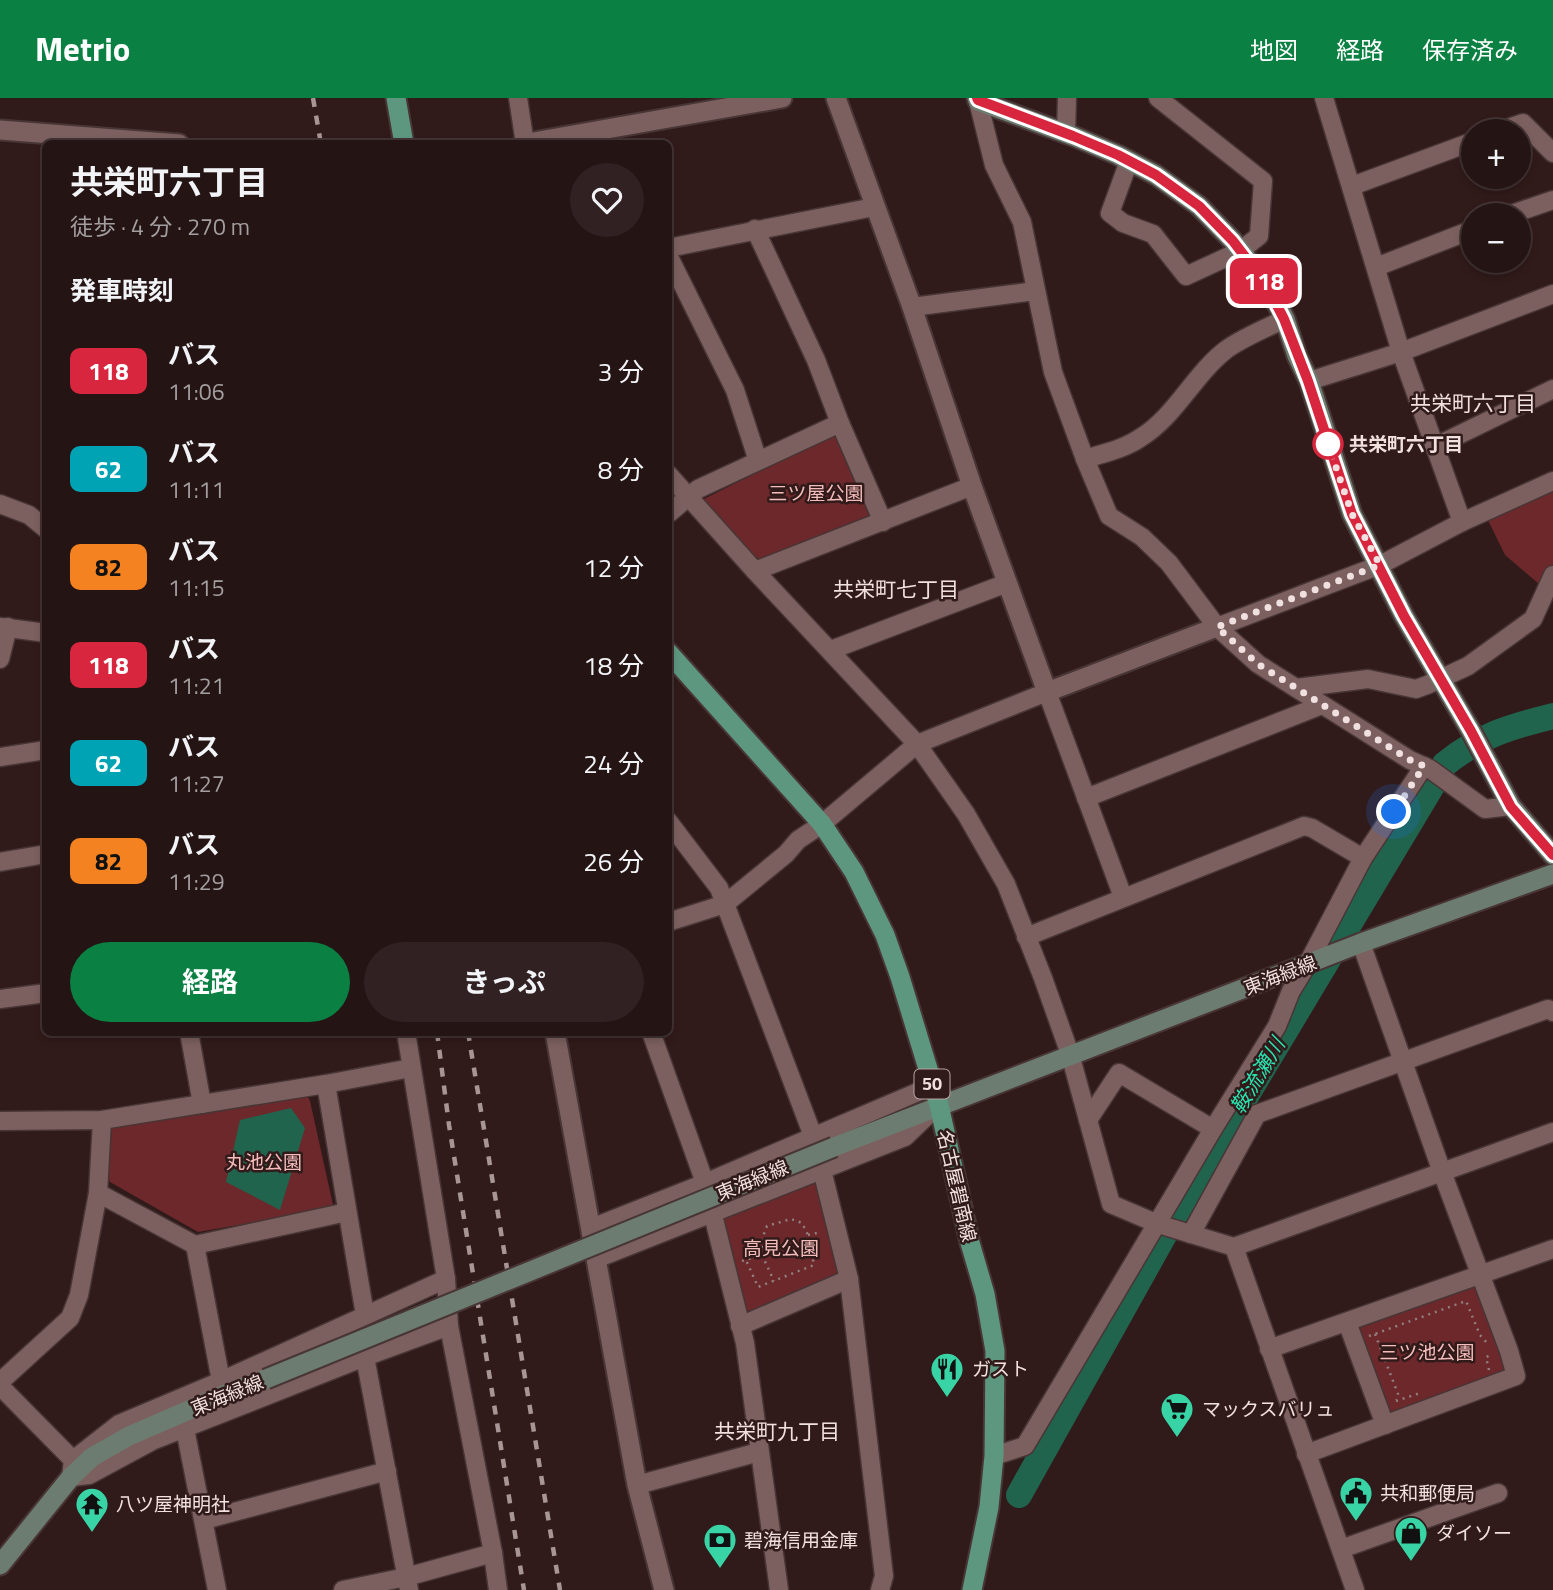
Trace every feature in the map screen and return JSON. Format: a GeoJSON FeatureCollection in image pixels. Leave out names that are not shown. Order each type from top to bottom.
{"type":"FeatureCollection","features":[{"type":"Feature","properties":{"kind":"main road"},"geometry":{"type":"LineString","coordinates":[[396,98],[403,140]]}},
{"type":"Feature","properties":{"kind":"main road"},"geometry":{"type":"LineString","coordinates":[[975,99],[1066,133],[1156,175],[1199,206],[1266,284],[1284,319],[1308,381],[1352,514],[1404,616],[1471,731],[1511,807],[1553,855]]}},
{"type":"Feature","properties":{"kind":"main road","name":"名古屋碧南線"},"geometry":{"type":"LineString","coordinates":[[672,656],[822,824],[854,872],[885,935],[900,977],[935,1096],[985,1294],[995,1351],[994,1456],[989,1507],[972,1590]]}},
{"type":"Feature","properties":{"kind":"main road","name":"東海緑線"},"geometry":{"type":"LineString","coordinates":[[0,1565],[72,1469],[129,1436],[834,1147],[935,1096],[1070,1054],[1356,945],[1553,874]]}},
{"type":"Feature","properties":{"kind":"street"},"geometry":{"type":"LineString","coordinates":[[518,98],[524,140]]}},
{"type":"Feature","properties":{"kind":"street"},"geometry":{"type":"LineString","coordinates":[[541,140],[782,98]]}},
{"type":"Feature","properties":{"kind":"street"},"geometry":{"type":"LineString","coordinates":[[836,98],[912,307],[972,486],[1123,897]]}},
{"type":"Feature","properties":{"kind":"street"},"geometry":{"type":"LineString","coordinates":[[1066,133],[1067,98]]}},
{"type":"Feature","properties":{"kind":"street"},"geometry":{"type":"LineString","coordinates":[[1129,161],[1110,213],[1123,223],[1153,234],[1186,276],[1240,251],[1259,236],[1263,181],[1158,98]]}},
{"type":"Feature","properties":{"kind":"street"},"geometry":{"type":"LineString","coordinates":[[1324,98],[1401,352],[1462,522]]}},
{"type":"Feature","properties":{"kind":"street"},"geometry":{"type":"LineString","coordinates":[[975,99],[994,165],[1022,222],[1053,372],[1109,516],[1142,537],[1169,563],[1217,627],[1258,664],[1410,760],[1427,767],[1485,809],[1511,807]]}},
{"type":"Feature","properties":{"kind":"street"},"geometry":{"type":"LineString","coordinates":[[0,130],[128,140]]}},
{"type":"Feature","properties":{"kind":"street"},"geometry":{"type":"LineString","coordinates":[[1531,131],[1553,153]]}},
{"type":"Feature","properties":{"kind":"street"},"geometry":{"type":"LineString","coordinates":[[1352,186],[1461,146]]}},
{"type":"Feature","properties":{"kind":"street"},"geometry":{"type":"LineString","coordinates":[[1531,207],[1553,200]]}},
{"type":"Feature","properties":{"kind":"street"},"geometry":{"type":"LineString","coordinates":[[672,247],[874,207]]}},
{"type":"Feature","properties":{"kind":"street"},"geometry":{"type":"LineString","coordinates":[[755,229],[816,360],[883,522]]}},
{"type":"Feature","properties":{"kind":"street"},"geometry":{"type":"LineString","coordinates":[[1376,267],[1461,234]]}},
{"type":"Feature","properties":{"kind":"street"},"geometry":{"type":"LineString","coordinates":[[672,264],[735,390],[758,461]]}},
{"type":"Feature","properties":{"kind":"street"},"geometry":{"type":"LineString","coordinates":[[912,307],[1035,291]]}},
{"type":"Feature","properties":{"kind":"street"},"geometry":{"type":"LineString","coordinates":[[1308,381],[1401,352],[1553,294]]}},
{"type":"Feature","properties":{"kind":"street"},"geometry":{"type":"LineString","coordinates":[[1085,459],[1128,445],[1142,437],[1161,422],[1188,388],[1228,349],[1284,319]]}},
{"type":"Feature","properties":{"kind":"street"},"geometry":{"type":"LineString","coordinates":[[1434,447],[1553,390]]}},
{"type":"Feature","properties":{"kind":"street"},"geometry":{"type":"LineString","coordinates":[[672,511],[698,489],[840,423]]}},
{"type":"Feature","properties":{"kind":"street"},"geometry":{"type":"LineString","coordinates":[[672,479],[917,744],[966,814],[999,873],[1070,1054],[1111,1204],[1159,1224],[1234,1247],[1553,1132]]}},
{"type":"Feature","properties":{"kind":"street"},"geometry":{"type":"LineString","coordinates":[[672,921],[725,904],[798,840],[822,824],[917,744],[1380,565],[1462,522],[1553,481]]}},
{"type":"Feature","properties":{"kind":"street"},"geometry":{"type":"LineString","coordinates":[[755,571],[972,486]]}},
{"type":"Feature","properties":{"kind":"street"},"geometry":{"type":"LineString","coordinates":[[0,504],[29,515],[42,526]]}},
{"type":"Feature","properties":{"kind":"street"},"geometry":{"type":"LineString","coordinates":[[1296,688],[1368,679],[1416,689],[1440,679],[1468,666],[1533,619],[1553,575]]}},
{"type":"Feature","properties":{"kind":"street"},"geometry":{"type":"LineString","coordinates":[[831,650],[1007,583]]}},
{"type":"Feature","properties":{"kind":"street"},"geometry":{"type":"LineString","coordinates":[[0,659],[4,627],[42,632]]}},
{"type":"Feature","properties":{"kind":"street"},"geometry":{"type":"LineString","coordinates":[[1086,797],[1322,705]]}},
{"type":"Feature","properties":{"kind":"street"},"geometry":{"type":"LineString","coordinates":[[0,757],[42,751]]}},
{"type":"Feature","properties":{"kind":"street"},"geometry":{"type":"LineString","coordinates":[[994,1456],[1025,1446],[1213,1129],[1278,1026],[1291,991],[1312,963],[1363,858],[1427,767]]}},
{"type":"Feature","properties":{"kind":"street"},"geometry":{"type":"LineString","coordinates":[[672,826],[719,888],[813,1136]]}},
{"type":"Feature","properties":{"kind":"street"},"geometry":{"type":"LineString","coordinates":[[1026,937],[1304,826],[1363,858]]}},
{"type":"Feature","properties":{"kind":"street"},"geometry":{"type":"LineString","coordinates":[[0,862],[42,855]]}},
{"type":"Feature","properties":{"kind":"street"},"geometry":{"type":"LineString","coordinates":[[1306,1454],[1516,1376],[1402,1061],[1356,945]]}},
{"type":"Feature","properties":{"kind":"street"},"geometry":{"type":"LineString","coordinates":[[0,999],[42,994]]}},
{"type":"Feature","properties":{"kind":"street"},"geometry":{"type":"LineString","coordinates":[[1187,1233],[1257,1114],[1548,1009],[1553,1013]]}},
{"type":"Feature","properties":{"kind":"street"},"geometry":{"type":"LineString","coordinates":[[190,1036],[202,1104]]}},
{"type":"Feature","properties":{"kind":"street"},"geometry":{"type":"LineString","coordinates":[[407,1036],[446,1279],[449,1326],[498,1590]]}},
{"type":"Feature","properties":{"kind":"street"},"geometry":{"type":"LineString","coordinates":[[556,1036],[637,1485],[664,1590]]}},
{"type":"Feature","properties":{"kind":"street"},"geometry":{"type":"LineString","coordinates":[[652,1036],[705,1183],[745,1343],[779,1590]]}},
{"type":"Feature","properties":{"kind":"street"},"geometry":{"type":"LineString","coordinates":[[0,1121],[102,1119],[411,1068]]}},
{"type":"Feature","properties":{"kind":"street"},"geometry":{"type":"LineString","coordinates":[[1088,1120],[1119,1073],[1213,1129]]}},
{"type":"Feature","properties":{"kind":"street"},"geometry":{"type":"LineString","coordinates":[[326,1084],[365,1315]]}},
{"type":"Feature","properties":{"kind":"street"},"geometry":{"type":"LineString","coordinates":[[591,1228],[895,1104],[935,1096]]}},
{"type":"Feature","properties":{"kind":"street"},"geometry":{"type":"LineString","coordinates":[[596,1259],[905,1137],[935,1096]]}},
{"type":"Feature","properties":{"kind":"street"},"geometry":{"type":"LineString","coordinates":[[102,1119],[98,1193],[79,1295],[70,1318],[0,1384],[72,1469],[89,1475],[152,1441],[449,1326]]}},
{"type":"Feature","properties":{"kind":"street"},"geometry":{"type":"LineString","coordinates":[[822,1170],[849,1279],[884,1576],[880,1590]]}},
{"type":"Feature","properties":{"kind":"street"},"geometry":{"type":"LineString","coordinates":[[98,1193],[195,1245],[347,1212]]}},
{"type":"Feature","properties":{"kind":"street"},"geometry":{"type":"LineString","coordinates":[[195,1245],[221,1381]]}},
{"type":"Feature","properties":{"kind":"street"},"geometry":{"type":"LineString","coordinates":[[1234,1247],[1355,1590]]}},
{"type":"Feature","properties":{"kind":"street"},"geometry":{"type":"LineString","coordinates":[[1269,1349],[1553,1249]]}},
{"type":"Feature","properties":{"kind":"street"},"geometry":{"type":"LineString","coordinates":[[72,1469],[119,1424],[446,1279]]}},
{"type":"Feature","properties":{"kind":"street"},"geometry":{"type":"LineString","coordinates":[[740,1326],[849,1279]]}},
{"type":"Feature","properties":{"kind":"street"},"geometry":{"type":"LineString","coordinates":[[1348,1322],[1392,1423]]}},
{"type":"Feature","properties":{"kind":"street"},"geometry":{"type":"LineString","coordinates":[[365,1357],[408,1584]]}},
{"type":"Feature","properties":{"kind":"street"},"geometry":{"type":"LineString","coordinates":[[185,1429],[217,1590]]}},
{"type":"Feature","properties":{"kind":"street"},"geometry":{"type":"LineString","coordinates":[[637,1485],[759,1452]]}},
{"type":"Feature","properties":{"kind":"street"},"geometry":{"type":"LineString","coordinates":[[204,1520],[387,1471]]}},
{"type":"Feature","properties":{"kind":"street"},"geometry":{"type":"LineString","coordinates":[[1341,1549],[1498,1493]]}},
{"type":"Feature","properties":{"kind":"street"},"geometry":{"type":"LineString","coordinates":[[343,1590],[408,1584],[493,1553]]}},
{"type":"Feature","properties":{"kind":"path"},"geometry":{"type":"LineString","coordinates":[[746,1260],[758,1286],[774,1280],[814,1265],[808,1235],[802,1223],[791,1219],[767,1226],[762,1240],[762,1255],[774,1280]]}},
{"type":"Feature","properties":{"kind":"path"},"geometry":{"type":"LineString","coordinates":[[725,1265],[762,1255]]}},
{"type":"Feature","properties":{"kind":"path"},"geometry":{"type":"LineString","coordinates":[[1392,1423],[1398,1394],[1376,1334],[1465,1301],[1480,1335],[1490,1346],[1506,1352]]}},
{"type":"Feature","properties":{"kind":"path"},"geometry":{"type":"LineString","coordinates":[[1479,1373],[1490,1369],[1486,1357],[1506,1352]]}},
{"type":"Feature","properties":{"kind":"path"},"geometry":{"type":"LineString","coordinates":[[1396,1401],[1420,1393]]}},
{"type":"Feature","properties":{"kind":"green space","name":"三ツ屋公園"},"geometry":{"type":"Polygon","coordinates":[[[834,434],[841,437],[872,512],[869,521],[759,560],[704,505],[704,499],[834,434]]]}},
{"type":"Feature","properties":{"kind":"green space"},"geometry":{"type":"Polygon","coordinates":[[[1553,481],[1553,575],[1546,590],[1505,555],[1484,512],[1553,481]]]}},
{"type":"Feature","properties":{"kind":"green space","name":"丸池公園"},"geometry":{"type":"Polygon","coordinates":[[[307,1095],[333,1205],[327,1210],[198,1232],[110,1182],[106,1175],[108,1129],[307,1095]]]}},
{"type":"Feature","properties":{"kind":"green space","name":"高見公園"},"geometry":{"type":"Polygon","coordinates":[[[812,1182],[821,1185],[839,1270],[838,1278],[751,1314],[744,1308],[723,1225],[725,1218],[812,1182]]]}},
{"type":"Feature","properties":{"kind":"green space","name":"三ツ池公園"},"geometry":{"type":"Polygon","coordinates":[[[1471,1284],[1478,1287],[1507,1367],[1504,1376],[1391,1416],[1357,1324],[1471,1284]]]}},
{"type":"Feature","properties":{"kind":"shaded area"},"geometry":{"type":"Polygon","coordinates":[[[291,1108],[305,1128],[280,1210],[226,1182],[240,1120],[291,1108]]]}},
{"type":"Feature","properties":{"kind":"waterway","name":"鞍流瀬川"},"geometry":{"type":"LineString","coordinates":[[1019,1495],[1182,1203],[1445,764],[1496,733],[1553,716]]}},
{"type":"Feature","properties":{"kind":"railway"},"geometry":{"type":"LineString","coordinates":[[313,98],[320,140]]}},
{"type":"Feature","properties":{"kind":"railway"},"geometry":{"type":"LineString","coordinates":[[438,1036],[449,1125],[524,1590]]}},
{"type":"Feature","properties":{"kind":"railway"},"geometry":{"type":"LineString","coordinates":[[469,1036],[560,1590]]}},
{"type":"Feature","properties":{"kind":"bus line","name":"118"},"geometry":{"type":"LineString","coordinates":[[977,98],[1118,155],[1156,175],[1199,206],[1233,241],[1266,284],[1284,319],[1308,381],[1352,514],[1404,616],[1471,731],[1511,807],[1553,855]]}},
{"type":"Feature","properties":{"kind":"place","name":"共栄町六丁目"},"geometry":{"type":"Point","coordinates":[1328,444]}},
{"type":"Feature","properties":{"kind":"place","name":"ガスト"},"geometry":{"type":"Point","coordinates":[947,1399]}},
{"type":"Feature","properties":{"kind":"place","name":"マックスバリュ"},"geometry":{"type":"Point","coordinates":[1177,1439]}},
{"type":"Feature","properties":{"kind":"place","name":"共和郵便局"},"geometry":{"type":"Point","coordinates":[1356,1523]}},
{"type":"Feature","properties":{"kind":"place","name":"八ツ屋神明社"},"geometry":{"type":"Point","coordinates":[92,1534]}},
{"type":"Feature","properties":{"kind":"place","name":"ダイソー"},"geometry":{"type":"Point","coordinates":[1411,1563]}},
{"type":"Feature","properties":{"kind":"place","name":"碧海信用金庫"},"geometry":{"type":"Point","coordinates":[720,1570]}},
{"type":"Feature","properties":{"kind":"district","name":"共栄町六丁目"},"geometry":{"type":"Point","coordinates":[1473,404]}},
{"type":"Feature","properties":{"kind":"district","name":"共栄町七丁目"},"geometry":{"type":"Point","coordinates":[896,590]}},
{"type":"Feature","properties":{"kind":"district","name":"共栄町九丁目"},"geometry":{"type":"Point","coordinates":[777,1432]}},
{"type":"Feature","properties":{"kind":"route"},"geometry":{"type":"LineString","coordinates":[[1328,444],[1352,514],[1380,565],[1217,627],[1258,664],[1410,760],[1424,766],[1394,812]]}}]}
